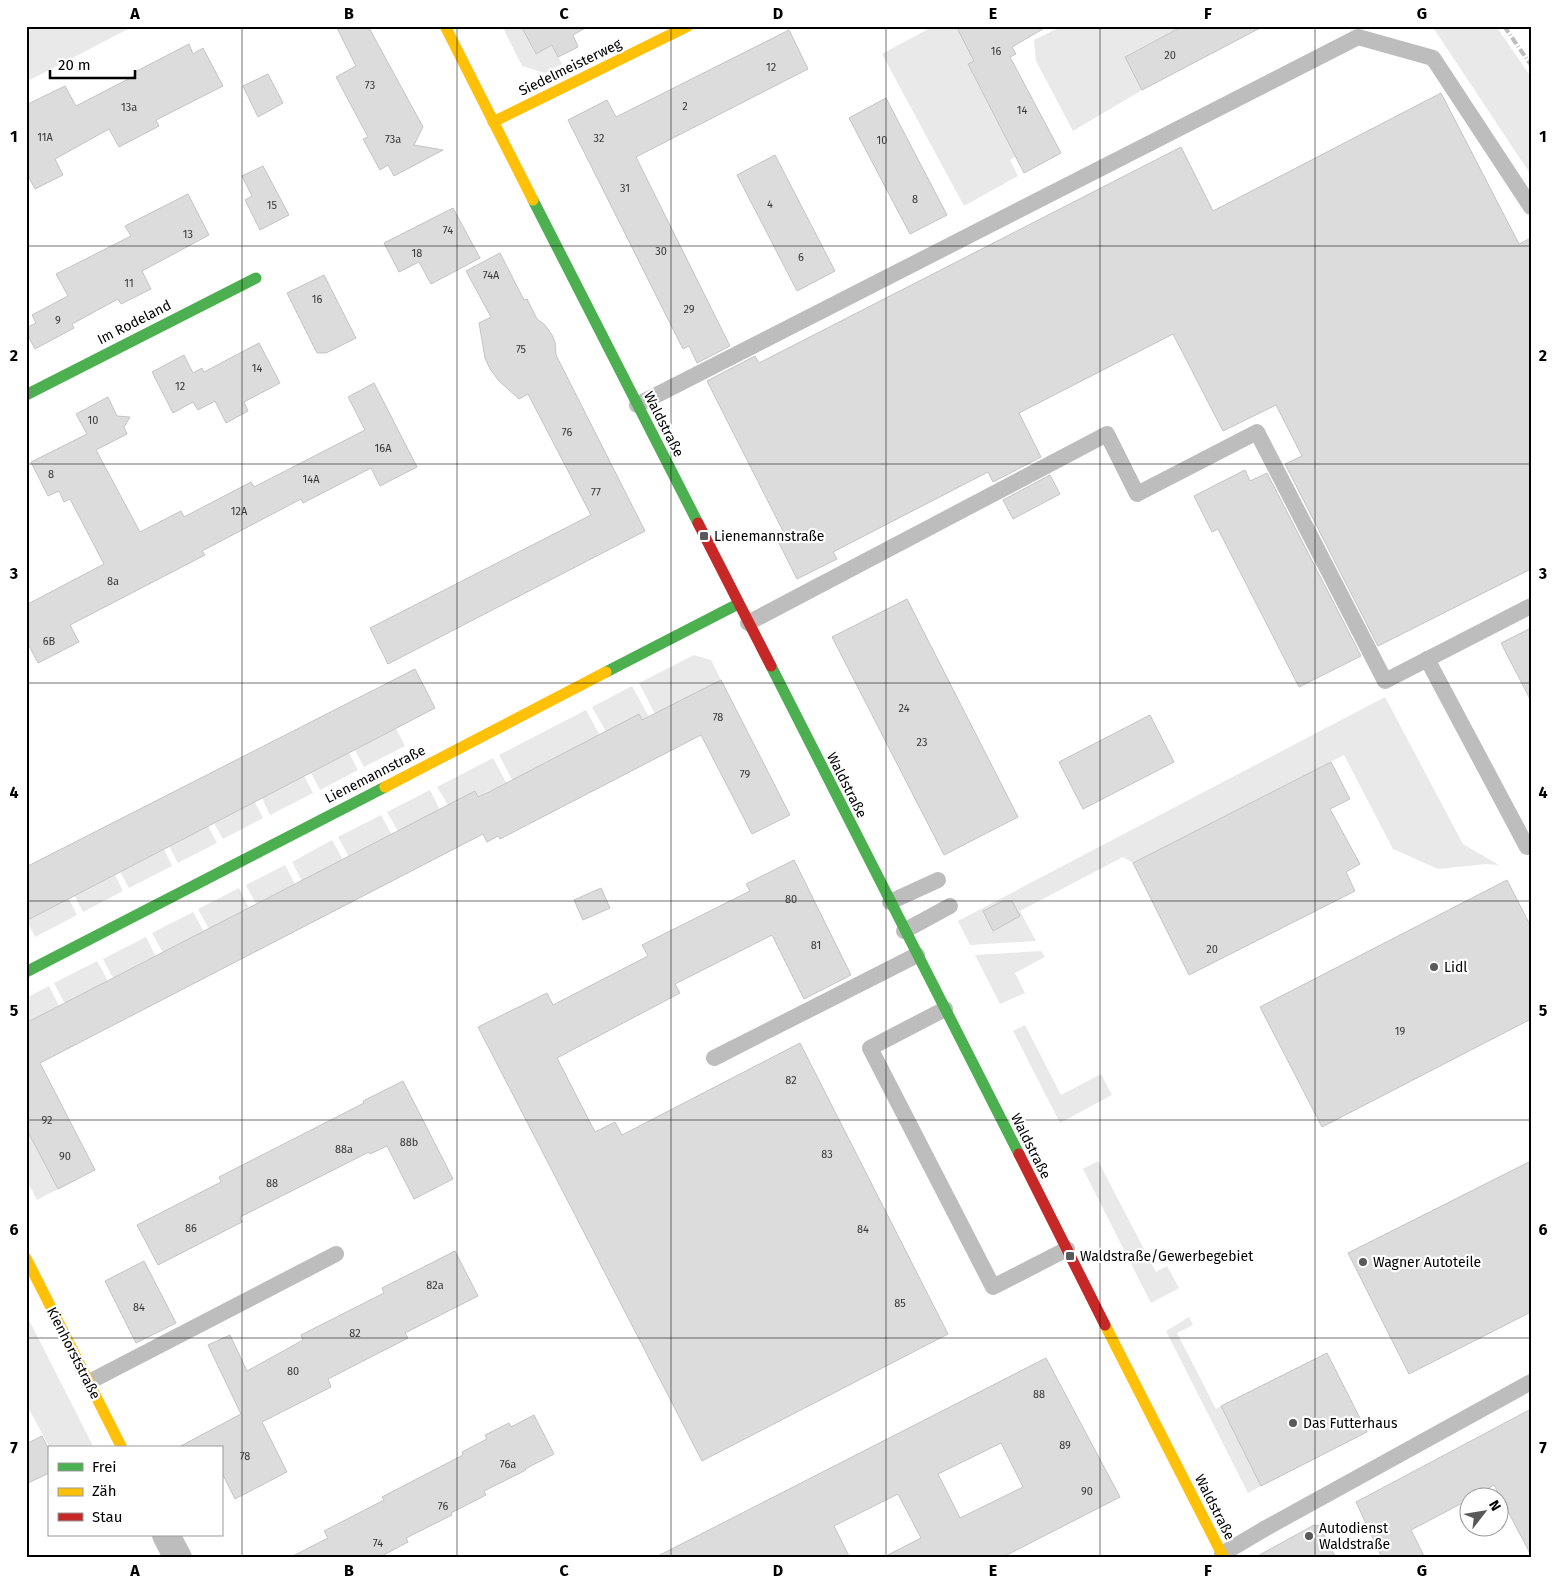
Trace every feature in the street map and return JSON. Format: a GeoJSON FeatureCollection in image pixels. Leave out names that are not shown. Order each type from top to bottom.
{"type":"FeatureCollection","features":[{"type":"Feature","properties":{"kind":"main road","name":"Waldstraße"},"geometry":{"type":"LineString","coordinates":[[445,26],[1223,1556]]}},
{"type":"Feature","properties":{"kind":"main road","name":"Siedelmeisterweg"},"geometry":{"type":"LineString","coordinates":[[493,122],[688,26]]}},
{"type":"Feature","properties":{"kind":"main road","name":"Im Rodeland"},"geometry":{"type":"LineString","coordinates":[[26,395],[256,278]]}},
{"type":"Feature","properties":{"kind":"main road","name":"Lienemannstraße"},"geometry":{"type":"LineString","coordinates":[[26,972],[738,604]]}},
{"type":"Feature","properties":{"kind":"main road","name":"Kienhorststraße"},"geometry":{"type":"LineString","coordinates":[[26,1258],[121,1446]]}},
{"type":"Feature","properties":{"kind":"street"},"geometry":{"type":"LineString","coordinates":[[167,1536],[178,1558]]}},
{"type":"Feature","properties":{"kind":"lane"},"geometry":{"type":"LineString","coordinates":[[637,404],[1358,37],[1434,58],[1531,208]]}},
{"type":"Feature","properties":{"kind":"lane"},"geometry":{"type":"LineString","coordinates":[[748,623],[1106,434],[1137,494],[1257,432],[1385,681],[1531,606]]}},
{"type":"Feature","properties":{"kind":"lane"},"geometry":{"type":"LineString","coordinates":[[1428,659],[1527,847],[1531,845]]}},
{"type":"Feature","properties":{"kind":"lane"},"geometry":{"type":"LineString","coordinates":[[890,902],[938,880]]}},
{"type":"Feature","properties":{"kind":"lane"},"geometry":{"type":"LineString","coordinates":[[904,931],[950,906]]}},
{"type":"Feature","properties":{"kind":"lane"},"geometry":{"type":"LineString","coordinates":[[714,1058],[917,955]]}},
{"type":"Feature","properties":{"kind":"lane"},"geometry":{"type":"LineString","coordinates":[[944,1010],[870,1048],[993,1287],[1067,1249]]}},
{"type":"Feature","properties":{"kind":"lane"},"geometry":{"type":"LineString","coordinates":[[89,1382],[336,1254]]}},
{"type":"Feature","properties":{"kind":"lane"},"geometry":{"type":"LineString","coordinates":[[1223,1556],[1274,1523],[1531,1382]]}},
{"type":"Feature","properties":{"kind":"shaded area"},"geometry":{"type":"Polygon","coordinates":[[[26,26],[134,26],[26,82],[26,26]]]}},
{"type":"Feature","properties":{"kind":"shaded area"},"geometry":{"type":"Polygon","coordinates":[[[502,26],[525,26],[522,28],[535,54],[552,45],[562,64],[545,73],[522,66],[502,26]]]}},
{"type":"Feature","properties":{"kind":"shaded area"},"geometry":{"type":"Polygon","coordinates":[[[929,26],[964,26],[974,61],[968,64],[1016,156],[1010,160],[1018,176],[964,206],[882,54],[930,28],[929,26]]]}},
{"type":"Feature","properties":{"kind":"shaded area"},"geometry":{"type":"Polygon","coordinates":[[[1062,26],[1183,26],[1125,56],[1142,90],[1073,131],[1036,61],[1034,40],[1062,26]]]}},
{"type":"Feature","properties":{"kind":"shaded area"},"geometry":{"type":"Polygon","coordinates":[[[1432,26],[1496,26],[1531,77],[1531,175],[1432,26]]]}},
{"type":"Feature","properties":{"kind":"shaded area"},"geometry":{"type":"Polygon","coordinates":[[[694,655],[711,660],[721,680],[655,714],[639,683],[694,655]]]}},
{"type":"Feature","properties":{"kind":"shaded area"},"geometry":{"type":"Polygon","coordinates":[[[632,686],[649,717],[609,737],[592,707],[632,686]]]}},
{"type":"Feature","properties":{"kind":"shaded area"},"geometry":{"type":"Polygon","coordinates":[[[1385,697],[1463,844],[1499,865],[1486,864],[1438,869],[1393,849],[1344,755],[1133,863],[1123,857],[1020,911],[1036,941],[970,945],[958,921],[1385,697]]]}},
{"type":"Feature","properties":{"kind":"shaded area"},"geometry":{"type":"Polygon","coordinates":[[[586,710],[603,741],[546,762],[526,773],[515,785],[499,755],[586,710]]]}},
{"type":"Feature","properties":{"kind":"shaded area"},"geometry":{"type":"Polygon","coordinates":[[[396,728],[405,746],[364,767],[355,750],[396,728]]]}},
{"type":"Feature","properties":{"kind":"shaded area"},"geometry":{"type":"Polygon","coordinates":[[[349,753],[358,770],[320,790],[311,773],[349,753]]]}},
{"type":"Feature","properties":{"kind":"shaded area"},"geometry":{"type":"Polygon","coordinates":[[[493,758],[509,788],[494,796],[490,790],[478,797],[475,792],[448,805],[437,787],[493,758]]]}},
{"type":"Feature","properties":{"kind":"shaded area"},"geometry":{"type":"Polygon","coordinates":[[[304,776],[313,793],[270,815],[262,798],[304,776]]]}},
{"type":"Feature","properties":{"kind":"shaded area"},"geometry":{"type":"Polygon","coordinates":[[[430,790],[440,810],[398,831],[387,812],[430,790]]]}},
{"type":"Feature","properties":{"kind":"shaded area"},"geometry":{"type":"Polygon","coordinates":[[[255,802],[263,818],[223,839],[214,823],[255,802]]]}},
{"type":"Feature","properties":{"kind":"shaded area"},"geometry":{"type":"Polygon","coordinates":[[[381,815],[392,835],[349,857],[338,837],[381,815]]]}},
{"type":"Feature","properties":{"kind":"shaded area"},"geometry":{"type":"Polygon","coordinates":[[[208,826],[217,843],[178,863],[169,846],[208,826]]]}},
{"type":"Feature","properties":{"kind":"shaded area"},"geometry":{"type":"Polygon","coordinates":[[[332,840],[343,860],[302,881],[292,862],[332,840]]]}},
{"type":"Feature","properties":{"kind":"shaded area"},"geometry":{"type":"Polygon","coordinates":[[[164,849],[172,866],[129,888],[120,872],[164,849]]]}},
{"type":"Feature","properties":{"kind":"shaded area"},"geometry":{"type":"Polygon","coordinates":[[[285,865],[295,884],[256,904],[246,885],[285,865]]]}},
{"type":"Feature","properties":{"kind":"shaded area"},"geometry":{"type":"Polygon","coordinates":[[[115,875],[123,891],[83,912],[75,896],[115,875]]]}},
{"type":"Feature","properties":{"kind":"shaded area"},"geometry":{"type":"Polygon","coordinates":[[[239,888],[249,908],[209,929],[198,909],[239,888]]]}},
{"type":"Feature","properties":{"kind":"shaded area"},"geometry":{"type":"Polygon","coordinates":[[[69,899],[77,915],[35,937],[27,921],[69,899]]]}},
{"type":"Feature","properties":{"kind":"shaded area"},"geometry":{"type":"Polygon","coordinates":[[[193,912],[204,932],[163,953],[152,933],[193,912]]]}},
{"type":"Feature","properties":{"kind":"shaded area"},"geometry":{"type":"Polygon","coordinates":[[[146,937],[156,957],[113,978],[103,959],[146,937]]]}},
{"type":"Feature","properties":{"kind":"shaded area"},"geometry":{"type":"Polygon","coordinates":[[[1041,951],[1045,957],[1015,973],[1025,993],[1000,1004],[975,955],[1041,951]]]}},
{"type":"Feature","properties":{"kind":"shaded area"},"geometry":{"type":"Polygon","coordinates":[[[97,961],[108,981],[65,1004],[54,983],[97,961]]]}},
{"type":"Feature","properties":{"kind":"shaded area"},"geometry":{"type":"Polygon","coordinates":[[[49,986],[59,1006],[26,1023],[26,998],[49,986]]]}},
{"type":"Feature","properties":{"kind":"shaded area"},"geometry":{"type":"Polygon","coordinates":[[[1025,1025],[1061,1095],[1101,1074],[1112,1095],[1060,1123],[1013,1031],[1025,1025]]]}},
{"type":"Feature","properties":{"kind":"shaded area"},"geometry":{"type":"Polygon","coordinates":[[[26,1128],[58,1189],[37,1200],[26,1179],[26,1128]]]}},
{"type":"Feature","properties":{"kind":"shaded area"},"geometry":{"type":"Polygon","coordinates":[[[1098,1161],[1156,1272],[1167,1266],[1179,1288],[1151,1303],[1083,1169],[1098,1161]]]}},
{"type":"Feature","properties":{"kind":"shaded area"},"geometry":{"type":"Polygon","coordinates":[[[26,1314],[93,1446],[49,1446],[30,1411],[26,1412],[26,1314]]]}},
{"type":"Feature","properties":{"kind":"shaded area"},"geometry":{"type":"Polygon","coordinates":[[[1189,1317],[1193,1325],[1177,1333],[1216,1409],[1221,1406],[1261,1486],[1248,1493],[1166,1331],[1189,1317]]]}},
{"type":"Feature","properties":{"kind":"building"},"geometry":{"type":"Polygon","coordinates":[[[336,26],[368,26],[423,127],[414,145],[443,150],[394,176],[388,165],[380,170],[363,139],[368,137],[336,77],[356,66],[336,26]]]}},
{"type":"Feature","properties":{"kind":"building"},"geometry":{"type":"Polygon","coordinates":[[[521,26],[589,26],[573,35],[578,47],[558,57],[552,45],[536,54],[521,26]]]}},
{"type":"Feature","properties":{"kind":"building"},"geometry":{"type":"Polygon","coordinates":[[[956,26],[1048,26],[1012,47],[1016,54],[1010,57],[1061,153],[1024,173],[968,64],[974,61],[956,26]]]}},
{"type":"Feature","properties":{"kind":"building"},"geometry":{"type":"Polygon","coordinates":[[[1183,26],[1264,26],[1142,90],[1125,57],[1183,26]]]}},
{"type":"Feature","properties":{"kind":"building"},"geometry":{"type":"Polygon","coordinates":[[[789,30],[808,69],[636,157],[730,346],[697,363],[689,346],[683,349],[568,120],[607,100],[616,117],[789,30]]]}},
{"type":"Feature","properties":{"kind":"building"},"geometry":{"type":"Polygon","coordinates":[[[189,44],[193,54],[203,48],[223,86],[156,120],[159,126],[119,147],[109,129],[55,159],[63,175],[35,189],[26,172],[26,105],[65,86],[76,106],[136,75],[135,72],[189,44]]]}},
{"type":"Feature","properties":{"kind":"building"},"geometry":{"type":"Polygon","coordinates":[[[268,74],[283,103],[258,117],[243,86],[268,74]]]}},
{"type":"Feature","properties":{"kind":"building"},"geometry":{"type":"Polygon","coordinates":[[[1441,93],[1519,244],[1531,238],[1531,569],[1378,646],[1285,464],[1302,456],[1276,405],[1223,431],[1173,334],[1019,413],[1041,457],[993,482],[988,472],[833,552],[837,559],[797,579],[778,541],[786,537],[707,381],[755,356],[759,363],[1181,147],[1213,211],[1441,93]]]}},
{"type":"Feature","properties":{"kind":"building"},"geometry":{"type":"Polygon","coordinates":[[[886,98],[947,215],[910,234],[849,118],[886,98]]]}},
{"type":"Feature","properties":{"kind":"building"},"geometry":{"type":"Polygon","coordinates":[[[775,155],[835,271],[797,291],[737,175],[775,155]]]}},
{"type":"Feature","properties":{"kind":"building"},"geometry":{"type":"Polygon","coordinates":[[[263,166],[289,215],[260,230],[245,200],[252,196],[242,176],[263,166]]]}},
{"type":"Feature","properties":{"kind":"building"},"geometry":{"type":"Polygon","coordinates":[[[188,194],[209,235],[142,271],[151,289],[121,304],[118,299],[72,324],[74,328],[35,349],[26,332],[26,328],[36,323],[32,315],[68,296],[56,274],[131,236],[125,226],[188,194]]]}},
{"type":"Feature","properties":{"kind":"building"},"geometry":{"type":"Polygon","coordinates":[[[453,208],[480,258],[431,284],[419,262],[399,272],[384,243],[453,208]]]}},
{"type":"Feature","properties":{"kind":"building"},"geometry":{"type":"Polygon","coordinates":[[[500,253],[524,300],[527,299],[537,319],[545,325],[552,335],[555,342],[556,355],[645,531],[388,664],[370,628],[591,515],[528,394],[519,399],[499,381],[485,358],[479,323],[491,317],[466,271],[500,253]]]}},
{"type":"Feature","properties":{"kind":"building"},"geometry":{"type":"Polygon","coordinates":[[[324,275],[356,338],[326,353],[317,353],[287,293],[324,275]]]}},
{"type":"Feature","properties":{"kind":"building"},"geometry":{"type":"Polygon","coordinates":[[[259,343],[280,383],[244,402],[248,411],[226,423],[215,401],[198,410],[193,402],[173,413],[152,372],[184,355],[193,373],[202,368],[204,372],[259,343]]]}},
{"type":"Feature","properties":{"kind":"building"},"geometry":{"type":"Polygon","coordinates":[[[374,383],[417,467],[380,486],[371,468],[303,503],[301,499],[202,551],[205,555],[70,625],[79,642],[38,663],[26,640],[26,605],[104,564],[70,499],[64,502],[59,491],[48,496],[31,462],[87,434],[76,414],[108,397],[117,416],[130,417],[124,427],[127,434],[96,450],[140,532],[181,511],[184,517],[251,482],[254,487],[365,430],[348,397],[374,383]]]}},
{"type":"Feature","properties":{"kind":"building"},"geometry":{"type":"Polygon","coordinates":[[[1245,470],[1250,481],[1267,473],[1361,656],[1299,687],[1218,529],[1212,532],[1194,496],[1245,470]]]}},
{"type":"Feature","properties":{"kind":"building"},"geometry":{"type":"Polygon","coordinates":[[[1050,475],[1060,494],[1013,519],[1003,500],[1050,475]]]}},
{"type":"Feature","properties":{"kind":"building"},"geometry":{"type":"Polygon","coordinates":[[[907,599],[1018,817],[944,855],[832,637],[907,599]]]}},
{"type":"Feature","properties":{"kind":"building"},"geometry":{"type":"Polygon","coordinates":[[[1531,628],[1531,701],[1501,643],[1531,628]]]}},
{"type":"Feature","properties":{"kind":"building"},"geometry":{"type":"Polygon","coordinates":[[[415,669],[435,708],[26,921],[26,867],[415,669]]]}},
{"type":"Feature","properties":{"kind":"building"},"geometry":{"type":"Polygon","coordinates":[[[721,680],[790,815],[752,834],[701,735],[500,839],[498,836],[487,842],[483,834],[40,1063],[95,1170],[58,1189],[26,1128],[26,1023],[475,791],[478,797],[639,714],[642,720],[721,680]]]}},
{"type":"Feature","properties":{"kind":"building"},"geometry":{"type":"Polygon","coordinates":[[[1150,715],[1174,762],[1083,809],[1059,762],[1150,715]]]}},
{"type":"Feature","properties":{"kind":"building"},"geometry":{"type":"Polygon","coordinates":[[[1331,762],[1350,799],[1330,809],[1360,864],[1346,872],[1355,891],[1189,975],[1133,863],[1331,762]]]}},
{"type":"Feature","properties":{"kind":"building"},"geometry":{"type":"Polygon","coordinates":[[[794,860],[851,975],[804,999],[772,935],[675,984],[680,993],[557,1058],[595,1132],[615,1122],[622,1135],[800,1043],[948,1334],[702,1461],[478,1027],[547,993],[553,1005],[648,956],[642,945],[750,891],[746,884],[794,860]]]}},
{"type":"Feature","properties":{"kind":"building","name":"Lidl"},"geometry":{"type":"Polygon","coordinates":[[[1507,880],[1531,927],[1531,1019],[1322,1127],[1260,1007],[1507,880]]]}},
{"type":"Feature","properties":{"kind":"building"},"geometry":{"type":"Polygon","coordinates":[[[601,888],[610,908],[583,920],[574,900],[601,888]]]}},
{"type":"Feature","properties":{"kind":"building"},"geometry":{"type":"Polygon","coordinates":[[[1003,901],[1012,901],[1020,916],[993,931],[983,911],[1003,901]]]}},
{"type":"Feature","properties":{"kind":"building"},"geometry":{"type":"Polygon","coordinates":[[[403,1081],[453,1179],[414,1199],[387,1146],[370,1154],[369,1152],[240,1217],[242,1222],[158,1265],[137,1225],[221,1182],[219,1177],[403,1081]]]}},
{"type":"Feature","properties":{"kind":"building"},"geometry":{"type":"Polygon","coordinates":[[[1531,1161],[1531,1312],[1409,1374],[1348,1253],[1531,1161]]]}},
{"type":"Feature","properties":{"kind":"building"},"geometry":{"type":"Polygon","coordinates":[[[455,1251],[478,1296],[405,1333],[408,1338],[328,1379],[331,1387],[262,1422],[287,1472],[235,1499],[222,1473],[222,1446],[181,1446],[241,1414],[208,1345],[230,1335],[247,1371],[303,1340],[301,1335],[384,1293],[382,1288],[455,1251]]]}},
{"type":"Feature","properties":{"kind":"building"},"geometry":{"type":"Polygon","coordinates":[[[144,1261],[176,1323],[136,1343],[105,1281],[144,1261]]]}},
{"type":"Feature","properties":{"kind":"building"},"geometry":{"type":"Polygon","coordinates":[[[1327,1353],[1367,1432],[1261,1486],[1221,1406],[1327,1353]]]}},
{"type":"Feature","properties":{"kind":"building"},"geometry":{"type":"Polygon","coordinates":[[[1046,1358],[1120,1497],[1001,1558],[882,1558],[921,1538],[898,1494],[834,1526],[850,1558],[654,1558],[1046,1358]],[[1001,1443],[938,1474],[960,1518],[1023,1487],[1001,1443]]]}},
{"type":"Feature","properties":{"kind":"building"},"geometry":{"type":"Polygon","coordinates":[[[1531,1409],[1531,1555],[1510,1515],[1510,1486],[1460,1486],[1460,1504],[1411,1530],[1425,1558],[1382,1558],[1356,1502],[1531,1409]]]}},
{"type":"Feature","properties":{"kind":"building"},"geometry":{"type":"Polygon","coordinates":[[[534,1415],[554,1454],[484,1491],[486,1495],[451,1513],[452,1515],[406,1538],[408,1542],[378,1558],[289,1558],[328,1538],[324,1531],[384,1500],[382,1497],[463,1455],[462,1452],[487,1439],[485,1435],[509,1423],[511,1427],[534,1415]]]}},
{"type":"Feature","properties":{"kind":"building"},"geometry":{"type":"Polygon","coordinates":[[[42,1436],[48,1448],[48,1473],[26,1484],[26,1444],[42,1436]]]}},
{"type":"Feature","properties":{"kind":"building","name":"Autodienst Waldstraße"},"geometry":{"type":"Polygon","coordinates":[[[1314,1525],[1319,1525],[1336,1558],[1254,1558],[1314,1525]]]}},
{"type":"Feature","properties":{"kind":"railway"},"geometry":{"type":"LineString","coordinates":[[1504,26],[1531,65]]}},
{"type":"Feature","properties":{"kind":"traffic: fast"},"geometry":{"type":"LineString","coordinates":[[533,200],[698,523]]}},
{"type":"Feature","properties":{"kind":"traffic: fast"},"geometry":{"type":"LineString","coordinates":[[26,395],[256,278]]}},
{"type":"Feature","properties":{"kind":"traffic: fast"},"geometry":{"type":"LineString","coordinates":[[606,672],[738,604]]}},
{"type":"Feature","properties":{"kind":"traffic: fast"},"geometry":{"type":"LineString","coordinates":[[771,666],[1019,1154]]}},
{"type":"Feature","properties":{"kind":"traffic: fast"},"geometry":{"type":"LineString","coordinates":[[26,972],[385,787]]}},
{"type":"Feature","properties":{"kind":"traffic: slow"},"geometry":{"type":"LineString","coordinates":[[445,26],[533,200]]}},
{"type":"Feature","properties":{"kind":"traffic: slow"},"geometry":{"type":"LineString","coordinates":[[493,122],[688,26]]}},
{"type":"Feature","properties":{"kind":"traffic: slow"},"geometry":{"type":"LineString","coordinates":[[385,787],[606,672]]}},
{"type":"Feature","properties":{"kind":"traffic: slow"},"geometry":{"type":"LineString","coordinates":[[26,1258],[121,1446]]}},
{"type":"Feature","properties":{"kind":"traffic: slow"},"geometry":{"type":"LineString","coordinates":[[1105,1325],[1224,1558]]}},
{"type":"Feature","properties":{"kind":"traffic: jam"},"geometry":{"type":"LineString","coordinates":[[698,523],[771,666]]}},
{"type":"Feature","properties":{"kind":"traffic: jam"},"geometry":{"type":"LineString","coordinates":[[1019,1154],[1105,1325]]}},
{"type":"Feature","properties":{"kind":"place","name":"Lienemannstraße"},"geometry":{"type":"Point","coordinates":[704,536]}},
{"type":"Feature","properties":{"kind":"place","name":"Lidl"},"geometry":{"type":"Point","coordinates":[1434,967]}},
{"type":"Feature","properties":{"kind":"place","name":"Waldstraße/Gewerbegebiet"},"geometry":{"type":"Point","coordinates":[1070,1256]}},
{"type":"Feature","properties":{"kind":"place","name":"Wagner Autoteile"},"geometry":{"type":"Point","coordinates":[1363,1262]}},
{"type":"Feature","properties":{"kind":"place","name":"Das Futterhaus"},"geometry":{"type":"Point","coordinates":[1293,1423]}},
{"type":"Feature","properties":{"kind":"place","name":"Autodienst Waldstraße"},"geometry":{"type":"Point","coordinates":[1309,1536]}}]}
